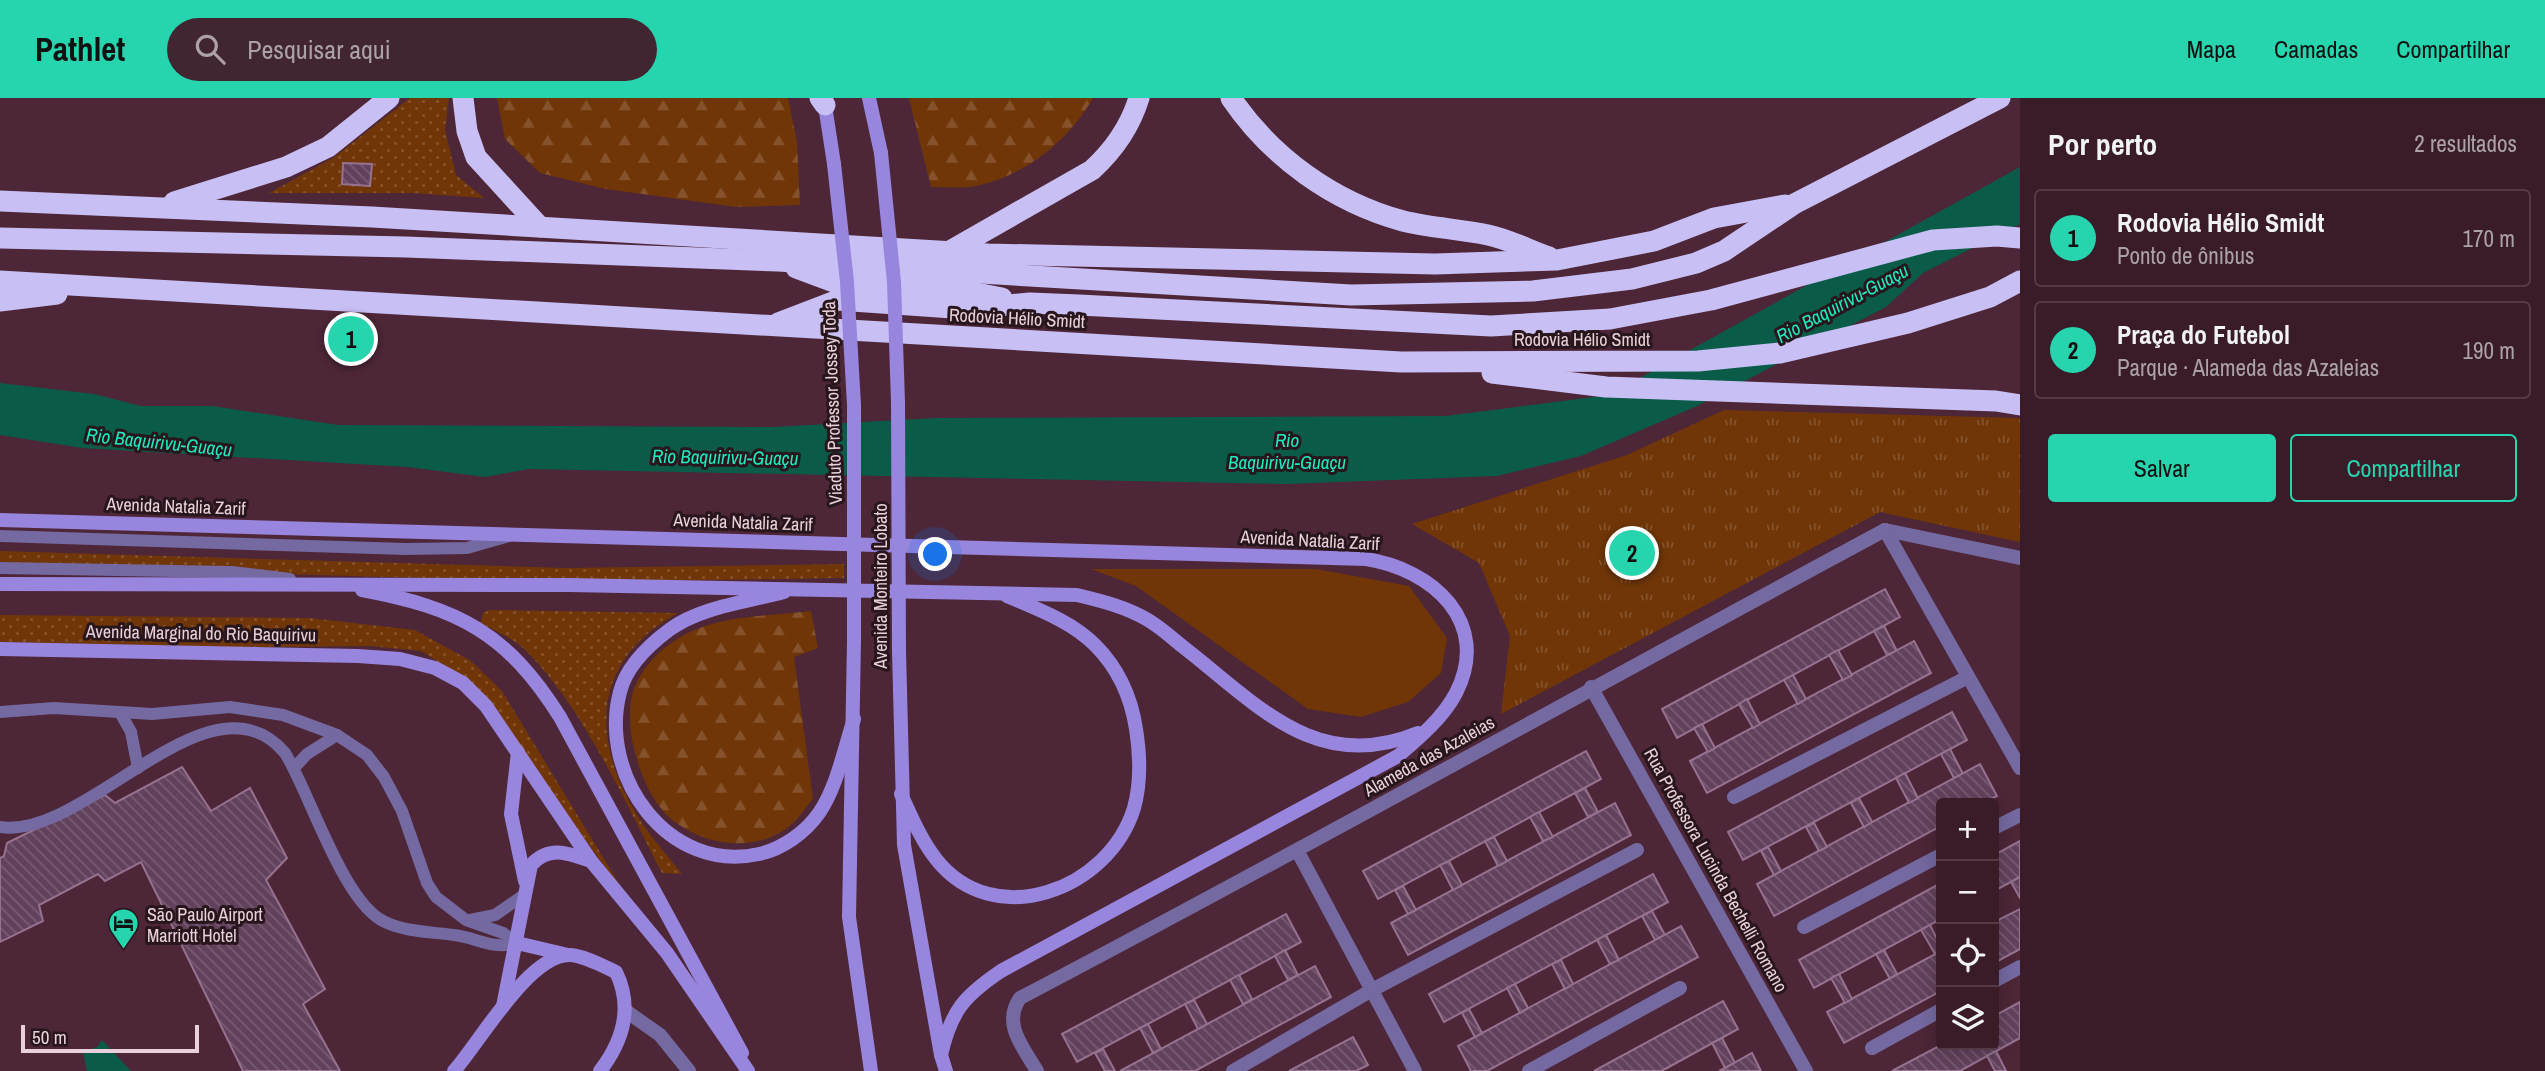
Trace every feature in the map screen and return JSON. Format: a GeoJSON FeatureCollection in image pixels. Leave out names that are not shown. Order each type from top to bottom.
{"type":"FeatureCollection","features":[{"type":"Feature","properties":{"kind":"highway"},"geometry":{"type":"LineString","coordinates":[[158,207],[286,167],[317,152],[368,118],[389,98]]}},
{"type":"Feature","properties":{"kind":"highway"},"geometry":{"type":"LineString","coordinates":[[463,98],[467,131],[477,157],[540,227]]}},
{"type":"Feature","properties":{"kind":"highway"},"geometry":{"type":"LineString","coordinates":[[948,251],[1092,170],[1110,153],[1133,117],[1139,98]]}},
{"type":"Feature","properties":{"kind":"highway"},"geometry":{"type":"LineString","coordinates":[[1231,98],[1265,141],[1296,168],[1355,203],[1412,223],[1490,235],[1557,260]]}},
{"type":"Feature","properties":{"kind":"highway"},"geometry":{"type":"LineString","coordinates":[[0,238],[406,247],[778,261],[1351,295],[1533,291],[1632,279],[1696,262],[1724,251],[1794,204],[2000,98]]}},
{"type":"Feature","properties":{"kind":"highway"},"geometry":{"type":"LineString","coordinates":[[0,201],[540,227],[948,251],[1435,264],[1557,260],[1654,241],[1714,218],[1794,204]]}},
{"type":"Feature","properties":{"kind":"highway"},"geometry":{"type":"LineString","coordinates":[[770,326],[838,300],[967,309],[1030,303],[1491,326],[1610,319],[1711,300],[1933,240],[1997,236],[2020,238]]}},
{"type":"Feature","properties":{"kind":"highway"},"geometry":{"type":"LineString","coordinates":[[778,261],[839,284],[965,291],[1030,303]]}},
{"type":"Feature","properties":{"kind":"highway","name":"Rodovia Hélio Smidt"},"geometry":{"type":"LineString","coordinates":[[0,281],[100,289],[1401,362],[1698,361],[1780,353],[1908,323],[1990,297],[2020,281]]}},
{"type":"Feature","properties":{"kind":"highway"},"geometry":{"type":"LineString","coordinates":[[0,301],[100,289]]}},
{"type":"Feature","properties":{"kind":"highway"},"geometry":{"type":"LineString","coordinates":[[1401,362],[1606,387],[1756,391],[2020,405]]}},
{"type":"Feature","properties":{"kind":"main road","name":"Avenida Monteiro Lobato"},"geometry":{"type":"LineString","coordinates":[[869,98],[881,153],[894,282],[898,375],[899,651],[904,845],[946,1071]]}},
{"type":"Feature","properties":{"kind":"main road","name":"Viaduto Professor Jossey Toda"},"geometry":{"type":"LineString","coordinates":[[823,100],[835,164],[847,282],[854,405],[854,642]]}},
{"type":"Feature","properties":{"kind":"main road","name":"Avenida Natalia Zarif"},"geometry":{"type":"LineString","coordinates":[[0,520],[1366,559],[1394,564],[1423,577],[1443,596],[1462,623],[1466,663],[1455,694],[1428,729],[1398,756],[1001,971],[961,1002],[948,1024],[941,1055]]}},
{"type":"Feature","properties":{"kind":"main road"},"geometry":{"type":"LineString","coordinates":[[0,584],[327,583],[804,587],[1077,595],[1113,604],[1149,620],[1278,720],[1313,740],[1353,748],[1391,744],[1428,729]]}},
{"type":"Feature","properties":{"kind":"main road"},"geometry":{"type":"LineString","coordinates":[[327,583],[406,598],[447,613],[481,631],[513,653],[538,683],[739,1045],[748,1071]]}},
{"type":"Feature","properties":{"kind":"main road"},"geometry":{"type":"LineString","coordinates":[[804,587],[692,616],[650,646],[633,666],[620,690],[616,724],[622,767],[652,820],[676,841],[706,854],[751,856],[775,851],[819,814],[834,782],[854,719]]}},
{"type":"Feature","properties":{"kind":"main road"},"geometry":{"type":"LineString","coordinates":[[901,794],[936,860],[961,882],[989,896],[1020,898],[1044,894],[1074,883],[1100,864],[1118,839],[1134,808],[1139,771],[1137,737],[1131,699],[1115,669],[1094,645],[1070,626],[996,592]]}},
{"type":"Feature","properties":{"kind":"main road","name":"Avenida Monteiro Lobato"},"geometry":{"type":"LineString","coordinates":[[854,642],[849,918],[871,1071]]}},
{"type":"Feature","properties":{"kind":"main road","name":"Avenida Marginal do Rio Baquirivu"},"geometry":{"type":"LineString","coordinates":[[0,649],[400,659],[435,668],[463,683],[486,706],[591,862],[667,953],[748,1071]]}},
{"type":"Feature","properties":{"kind":"main road"},"geometry":{"type":"LineString","coordinates":[[518,752],[511,814],[525,889]]}},
{"type":"Feature","properties":{"kind":"main road"},"geometry":{"type":"LineString","coordinates":[[502,1010],[531,865],[542,855],[563,851],[591,862]]}},
{"type":"Feature","properties":{"kind":"main road"},"geometry":{"type":"LineString","coordinates":[[517,943],[568,955],[616,972],[624,989],[626,1011],[610,1057],[600,1071]]}},
{"type":"Feature","properties":{"kind":"main road"},"geometry":{"type":"LineString","coordinates":[[454,1071],[522,983],[550,961],[568,955]]}},
{"type":"Feature","properties":{"kind":"street"},"geometry":{"type":"LineString","coordinates":[[1885,530],[2020,558]]}},
{"type":"Feature","properties":{"kind":"street"},"geometry":{"type":"LineString","coordinates":[[1885,530],[2020,768]]}},
{"type":"Feature","properties":{"kind":"street","name":"Alameda das Azaleias"},"geometry":{"type":"LineString","coordinates":[[1037,1071],[1013,1028],[1011,1011],[1020,998],[1298,852],[1591,687],[1885,530]]}},
{"type":"Feature","properties":{"kind":"street"},"geometry":{"type":"LineString","coordinates":[[1734,797],[1968,677]]}},
{"type":"Feature","properties":{"kind":"street","name":"Rua Professora Lucinda Bechelli Romano"},"geometry":{"type":"LineString","coordinates":[[1591,687],[1807,1071]]}},
{"type":"Feature","properties":{"kind":"street"},"geometry":{"type":"LineString","coordinates":[[1999,826],[2020,815]]}},
{"type":"Feature","properties":{"kind":"street"},"geometry":{"type":"LineString","coordinates":[[1233,1071],[1372,990],[1637,850]]}},
{"type":"Feature","properties":{"kind":"street"},"geometry":{"type":"LineString","coordinates":[[1298,852],[1415,1071]]}},
{"type":"Feature","properties":{"kind":"street"},"geometry":{"type":"LineString","coordinates":[[1804,927],[1936,858]]}},
{"type":"Feature","properties":{"kind":"street"},"geometry":{"type":"LineString","coordinates":[[1999,978],[2020,967]]}},
{"type":"Feature","properties":{"kind":"street"},"geometry":{"type":"LineString","coordinates":[[1529,1071],[1680,988]]}},
{"type":"Feature","properties":{"kind":"street"},"geometry":{"type":"LineString","coordinates":[[626,1011],[660,1035],[689,1071]]}},
{"type":"Feature","properties":{"kind":"street"},"geometry":{"type":"LineString","coordinates":[[1872,1048],[1936,1013]]}},
{"type":"Feature","properties":{"kind":"lane"},"geometry":{"type":"LineString","coordinates":[[0,536],[406,549],[467,548],[516,534]]}},
{"type":"Feature","properties":{"kind":"lane"},"geometry":{"type":"LineString","coordinates":[[0,568],[232,572],[327,583]]}},
{"type":"Feature","properties":{"kind":"lane"},"geometry":{"type":"LineString","coordinates":[[0,712],[54,708],[121,714],[230,707],[283,715],[337,734],[367,755],[384,777],[402,811],[427,883],[445,906],[466,920],[503,933],[517,943]]}},
{"type":"Feature","properties":{"kind":"lane"},"geometry":{"type":"LineString","coordinates":[[121,714],[131,732],[138,768]]}},
{"type":"Feature","properties":{"kind":"lane"},"geometry":{"type":"LineString","coordinates":[[0,827],[27,828],[42,822],[110,787],[191,736],[222,729],[239,729],[277,744],[294,768],[326,843],[372,915],[398,927],[464,936],[501,947],[517,943]]}},
{"type":"Feature","properties":{"kind":"lane"},"geometry":{"type":"LineString","coordinates":[[294,768],[307,754],[337,734]]}},
{"type":"Feature","properties":{"kind":"lane"},"geometry":{"type":"LineString","coordinates":[[466,920],[495,915],[525,889]]}},
{"type":"Feature","properties":{"kind":"green space"},"geometry":{"type":"Polygon","coordinates":[[[410,98],[449,98],[445,130],[456,175],[484,198],[413,193],[269,193],[333,158],[410,98]]]}},
{"type":"Feature","properties":{"kind":"green space"},"geometry":{"type":"Polygon","coordinates":[[[497,98],[788,98],[797,142],[800,205],[736,207],[606,189],[540,173],[505,139],[497,98]]]}},
{"type":"Feature","properties":{"kind":"green space"},"geometry":{"type":"Polygon","coordinates":[[[909,98],[1093,98],[1072,128],[1030,164],[997,180],[956,188],[931,187],[909,98]]]}},
{"type":"Feature","properties":{"kind":"green space"},"geometry":{"type":"Polygon","coordinates":[[[1724,410],[2020,418],[2020,542],[1880,512],[1501,714],[1510,636],[1479,563],[1412,524],[1627,455],[1724,410]]]}},
{"type":"Feature","properties":{"kind":"green space"},"geometry":{"type":"Polygon","coordinates":[[[0,551],[565,568],[844,564],[844,578],[562,582],[0,566],[0,551]]]}},
{"type":"Feature","properties":{"kind":"green space"},"geometry":{"type":"Polygon","coordinates":[[[1091,569],[1316,569],[1409,586],[1447,638],[1441,673],[1408,702],[1361,717],[1308,709],[1136,586],[1091,569]]]}},
{"type":"Feature","properties":{"kind":"green space"},"geometry":{"type":"Polygon","coordinates":[[[489,610],[678,613],[649,633],[628,655],[614,680],[607,706],[607,734],[613,764],[625,793],[642,823],[682,874],[662,873],[600,754],[564,696],[523,648],[481,623],[483,613],[489,610]]]}},
{"type":"Feature","properties":{"kind":"green space"},"geometry":{"type":"Polygon","coordinates":[[[811,611],[818,648],[794,657],[813,799],[792,824],[779,833],[749,843],[718,841],[688,830],[664,812],[645,782],[638,765],[633,746],[630,711],[635,686],[645,668],[668,645],[700,628],[730,620],[811,611]]]}},
{"type":"Feature","properties":{"kind":"green space"},"geometry":{"type":"Polygon","coordinates":[[[0,615],[310,618],[415,630],[471,661],[502,691],[626,895],[463,677],[421,651],[370,646],[238,647],[0,642],[0,615]]]}},
{"type":"Feature","properties":{"kind":"water","name":"Rio Baquirivu-Guaçu"},"geometry":{"type":"Polygon","coordinates":[[[2020,167],[2020,224],[1923,273],[1886,307],[1697,406],[1581,456],[1497,476],[1287,484],[529,469],[485,477],[408,467],[82,448],[0,435],[0,383],[94,394],[141,406],[212,406],[338,425],[773,427],[936,418],[1446,416],[1609,395],[2020,167]]]}},
{"type":"Feature","properties":{"kind":"water"},"geometry":{"type":"Polygon","coordinates":[[[102,1040],[131,1071],[87,1071],[83,1052],[97,1047],[102,1040]]]}},
{"type":"Feature","properties":{"kind":"building"},"geometry":{"type":"Polygon","coordinates":[[[343,163],[372,164],[370,186],[342,184],[343,163]]]}},
{"type":"Feature","properties":{"kind":"building"},"geometry":{"type":"Polygon","coordinates":[[[1885,589],[1900,617],[1677,738],[1662,709],[1885,589]]]}},
{"type":"Feature","properties":{"kind":"building"},"geometry":{"type":"Polygon","coordinates":[[[1884,626],[1897,651],[1887,655],[1874,631],[1884,626]]]}},
{"type":"Feature","properties":{"kind":"building"},"geometry":{"type":"Polygon","coordinates":[[[1914,641],[1931,673],[1707,793],[1690,761],[1914,641]]]}},
{"type":"Feature","properties":{"kind":"building"},"geometry":{"type":"Polygon","coordinates":[[[1838,650],[1852,675],[1843,680],[1829,655],[1838,650]]]}},
{"type":"Feature","properties":{"kind":"building"},"geometry":{"type":"Polygon","coordinates":[[[1793,675],[1806,699],[1798,704],[1784,680],[1793,675]]]}},
{"type":"Feature","properties":{"kind":"building"},"geometry":{"type":"Polygon","coordinates":[[[1747,699],[1760,724],[1753,728],[1739,704],[1747,699]]]}},
{"type":"Feature","properties":{"kind":"building"},"geometry":{"type":"Polygon","coordinates":[[[1952,712],[1967,740],[1743,860],[1728,832],[1952,712]]]}},
{"type":"Feature","properties":{"kind":"building"},"geometry":{"type":"Polygon","coordinates":[[[1702,724],[1715,748],[1708,752],[1694,728],[1702,724]]]}},
{"type":"Feature","properties":{"kind":"building"},"geometry":{"type":"Polygon","coordinates":[[[1950,749],[1963,774],[1954,778],[1941,754],[1950,749]]]}},
{"type":"Feature","properties":{"kind":"building"},"geometry":{"type":"Polygon","coordinates":[[[1586,751],[1601,779],[1378,899],[1363,871],[1586,751]]]}},
{"type":"Feature","properties":{"kind":"building"},"geometry":{"type":"Polygon","coordinates":[[[1980,764],[1997,796],[1936,798],[1936,829],[1774,916],[1757,884],[1980,764]]]}},
{"type":"Feature","properties":{"kind":"building"},"geometry":{"type":"Polygon","coordinates":[[[182,767],[211,811],[250,788],[287,858],[266,880],[325,989],[303,1004],[340,1071],[243,1071],[141,862],[105,881],[98,874],[39,905],[43,921],[0,942],[0,858],[4,856],[7,843],[105,795],[115,803],[182,767]]]}},
{"type":"Feature","properties":{"kind":"building"},"geometry":{"type":"Polygon","coordinates":[[[1905,773],[1918,798],[1909,803],[1896,778],[1905,773]]]}},
{"type":"Feature","properties":{"kind":"building"},"geometry":{"type":"Polygon","coordinates":[[[1585,788],[1598,812],[1588,817],[1575,793],[1585,788]]]}},
{"type":"Feature","properties":{"kind":"building"},"geometry":{"type":"Polygon","coordinates":[[[1859,798],[1872,822],[1864,827],[1851,803],[1859,798]]]}},
{"type":"Feature","properties":{"kind":"building"},"geometry":{"type":"Polygon","coordinates":[[[1615,803],[1631,835],[1408,955],[1391,923],[1615,803]]]}},
{"type":"Feature","properties":{"kind":"building"},"geometry":{"type":"Polygon","coordinates":[[[1539,812],[1553,837],[1543,841],[1530,817],[1539,812]]]}},
{"type":"Feature","properties":{"kind":"building"},"geometry":{"type":"Polygon","coordinates":[[[1814,823],[1827,847],[1819,851],[1806,827],[1814,823]]]}},
{"type":"Feature","properties":{"kind":"building"},"geometry":{"type":"Polygon","coordinates":[[[1494,837],[1507,861],[1498,866],[1485,841],[1494,837]]]}},
{"type":"Feature","properties":{"kind":"building"},"geometry":{"type":"Polygon","coordinates":[[[2020,841],[2020,877],[1999,888],[1999,861],[1999,852],[2020,841]]]}},
{"type":"Feature","properties":{"kind":"building"},"geometry":{"type":"Polygon","coordinates":[[[1768,847],[1781,871],[1774,875],[1761,851],[1768,847]]]}},
{"type":"Feature","properties":{"kind":"building"},"geometry":{"type":"Polygon","coordinates":[[[1449,861],[1462,885],[1453,890],[1440,865],[1449,861]]]}},
{"type":"Feature","properties":{"kind":"building"},"geometry":{"type":"Polygon","coordinates":[[[1653,874],[1668,902],[1444,1022],[1429,994],[1653,874]]]}},
{"type":"Feature","properties":{"kind":"building"},"geometry":{"type":"Polygon","coordinates":[[[2020,877],[2020,898],[2011,882],[2020,877]]]}},
{"type":"Feature","properties":{"kind":"building"},"geometry":{"type":"Polygon","coordinates":[[[1403,886],[1416,910],[1408,914],[1395,890],[1403,886]]]}},
{"type":"Feature","properties":{"kind":"building"},"geometry":{"type":"Polygon","coordinates":[[[1936,886],[1936,922],[1814,988],[1799,960],[1936,886]]]}},
{"type":"Feature","properties":{"kind":"building"},"geometry":{"type":"Polygon","coordinates":[[[2020,909],[2020,949],[1999,960],[1999,924],[1999,920],[2020,909]]]}},
{"type":"Feature","properties":{"kind":"building"},"geometry":{"type":"Polygon","coordinates":[[[1652,911],[1665,935],[1655,940],[1642,916],[1652,911]]]}},
{"type":"Feature","properties":{"kind":"building"},"geometry":{"type":"Polygon","coordinates":[[[1286,914],[1301,942],[1077,1062],[1062,1034],[1286,914]]]}},
{"type":"Feature","properties":{"kind":"building"},"geometry":{"type":"Polygon","coordinates":[[[1930,925],[1936,937],[1936,954],[1935,954],[1921,930],[1930,925]]]}},
{"type":"Feature","properties":{"kind":"building"},"geometry":{"type":"Polygon","coordinates":[[[1681,926],[1698,957],[1487,1071],[1471,1071],[1458,1046],[1681,926]]]}},
{"type":"Feature","properties":{"kind":"building"},"geometry":{"type":"Polygon","coordinates":[[[1606,935],[1619,960],[1610,964],[1597,940],[1606,935]]]}},
{"type":"Feature","properties":{"kind":"building"},"geometry":{"type":"Polygon","coordinates":[[[1285,950],[1298,975],[1288,980],[1275,956],[1285,950]]]}},
{"type":"Feature","properties":{"kind":"building"},"geometry":{"type":"Polygon","coordinates":[[[1884,950],[1897,974],[1890,979],[1876,954],[1884,950]]]}},
{"type":"Feature","properties":{"kind":"building"},"geometry":{"type":"Polygon","coordinates":[[[1936,954],[1936,994],[1844,1043],[1827,1012],[1936,954]]]}},
{"type":"Feature","properties":{"kind":"building"},"geometry":{"type":"Polygon","coordinates":[[[1561,960],[1573,984],[1565,989],[1552,964],[1561,960]]]}},
{"type":"Feature","properties":{"kind":"building"},"geometry":{"type":"Polygon","coordinates":[[[1315,966],[1331,997],[1195,1071],[1120,1071],[1315,966]]]}},
{"type":"Feature","properties":{"kind":"building"},"geometry":{"type":"Polygon","coordinates":[[[1839,974],[1852,999],[1845,1003],[1831,978],[1839,974]]]}},
{"type":"Feature","properties":{"kind":"building"},"geometry":{"type":"Polygon","coordinates":[[[1239,975],[1252,999],[1243,1004],[1230,980],[1239,975]]]}},
{"type":"Feature","properties":{"kind":"building"},"geometry":{"type":"Polygon","coordinates":[[[1515,984],[1528,1008],[1520,1013],[1507,988],[1515,984]]]}},
{"type":"Feature","properties":{"kind":"building"},"geometry":{"type":"Polygon","coordinates":[[[1194,1000],[1207,1024],[1198,1029],[1185,1004],[1194,1000]]]}},
{"type":"Feature","properties":{"kind":"building"},"geometry":{"type":"Polygon","coordinates":[[[1723,1001],[1738,1029],[1667,1068],[1661,1071],[1594,1071],[1723,1001]]]}},
{"type":"Feature","properties":{"kind":"building"},"geometry":{"type":"Polygon","coordinates":[[[2020,1002],[2020,1038],[1999,1050],[1999,1013],[2020,1002]]]}},
{"type":"Feature","properties":{"kind":"building"},"geometry":{"type":"Polygon","coordinates":[[[1469,1009],[1482,1033],[1475,1037],[1462,1013],[1469,1009]]]}},
{"type":"Feature","properties":{"kind":"building"},"geometry":{"type":"Polygon","coordinates":[[[1148,1024],[1161,1049],[1153,1053],[1140,1028],[1148,1024]]]}},
{"type":"Feature","properties":{"kind":"building"},"geometry":{"type":"Polygon","coordinates":[[[1353,1037],[1368,1065],[1356,1071],[1289,1071],[1353,1037]]]}},
{"type":"Feature","properties":{"kind":"building"},"geometry":{"type":"Polygon","coordinates":[[[1722,1038],[1735,1063],[1725,1068],[1712,1043],[1722,1038]]]}},
{"type":"Feature","properties":{"kind":"building"},"geometry":{"type":"Polygon","coordinates":[[[1936,1048],[1936,1050],[1998,1050],[1960,1071],[1892,1071],[1936,1048]]]}},
{"type":"Feature","properties":{"kind":"building"},"geometry":{"type":"Polygon","coordinates":[[[1103,1049],[1115,1071],[1105,1071],[1095,1053],[1103,1049]]]}},
{"type":"Feature","properties":{"kind":"building"},"geometry":{"type":"Polygon","coordinates":[[[1996,1051],[2006,1071],[1995,1071],[1987,1056],[1996,1051]]]}},
{"type":"Feature","properties":{"kind":"building"},"geometry":{"type":"Polygon","coordinates":[[[1752,1053],[1761,1071],[1719,1071],[1725,1068],[1752,1053]]]}},
{"type":"Feature","properties":{"kind":"place","name":"Rodovia Hélio Smidt"},"geometry":{"type":"Point","coordinates":[351,339]}},
{"type":"Feature","properties":{"kind":"place","name":"Praça do Futebol"},"geometry":{"type":"Point","coordinates":[1632,553]}},
{"type":"Feature","properties":{"kind":"place","name":"São Paulo Airport Marriott Hotel"},"geometry":{"type":"Point","coordinates":[124,951]}}]}
